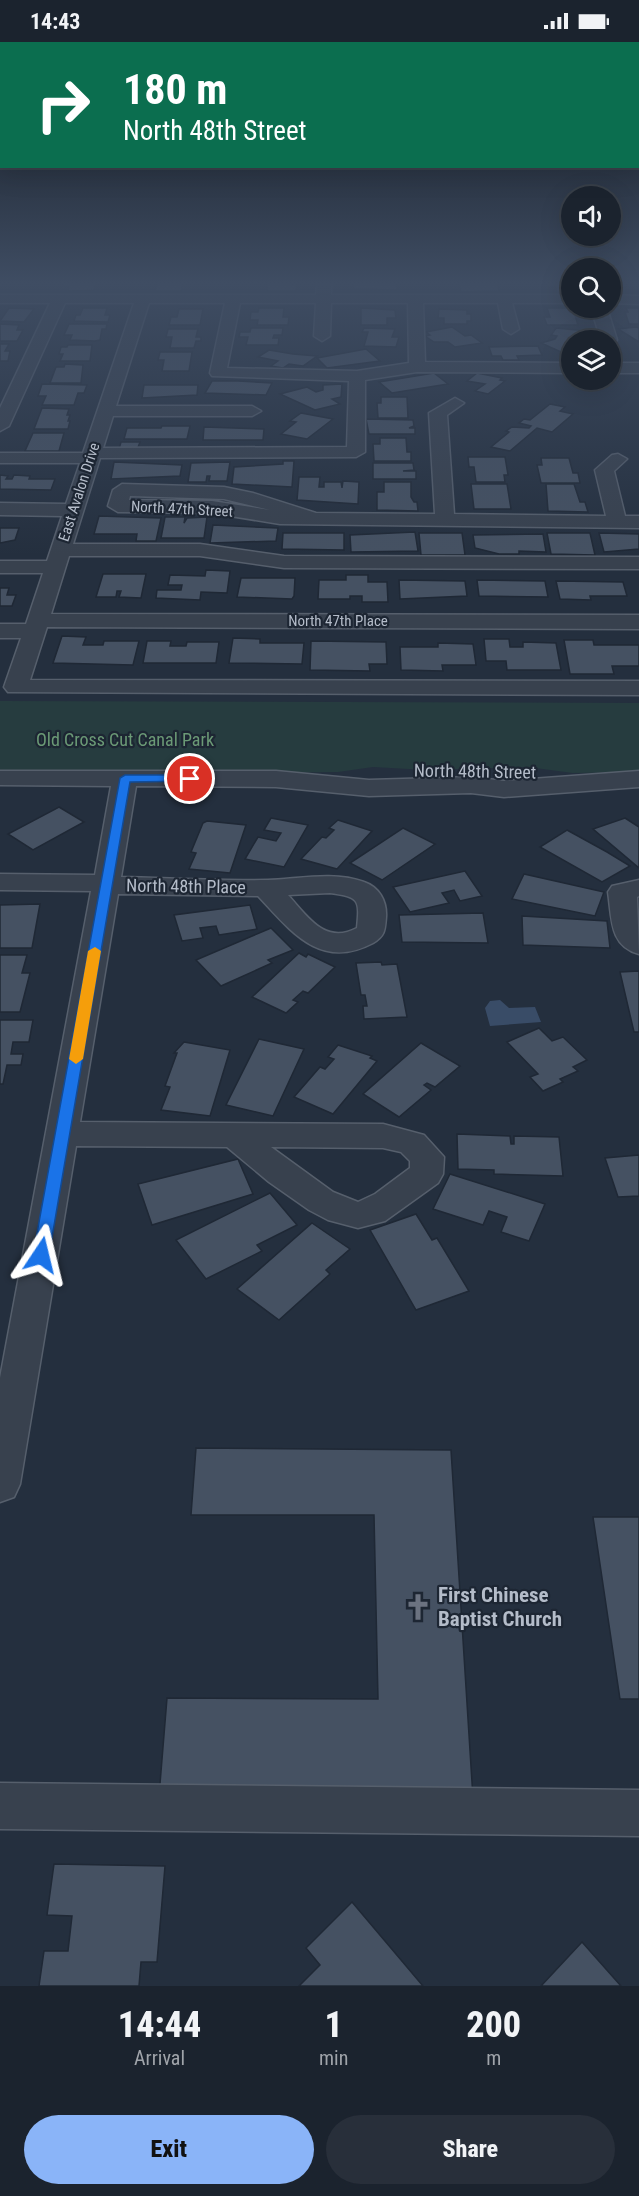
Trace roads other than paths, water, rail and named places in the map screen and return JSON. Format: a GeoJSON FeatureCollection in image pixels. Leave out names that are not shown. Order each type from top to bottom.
{"type":"FeatureCollection","features":[{"type":"Feature","properties":{"kind":"street"},"geometry":{"type":"LineString","coordinates":[[0,426],[25,374]]}},
{"type":"Feature","properties":{"kind":"street","name":"East Avalon Drive"},"geometry":{"type":"LineString","coordinates":[[118,374],[16,687],[639,688]]}},
{"type":"Feature","properties":{"kind":"street"},"geometry":{"type":"LineString","coordinates":[[251,374],[357,376],[372,374]]}},
{"type":"Feature","properties":{"kind":"street"},"geometry":{"type":"LineString","coordinates":[[0,458],[356,452],[357,376]]}},
{"type":"Feature","properties":{"kind":"street"},"geometry":{"type":"LineString","coordinates":[[446,521],[438,413],[455,403]]}},
{"type":"Feature","properties":{"kind":"street"},"geometry":{"type":"LineString","coordinates":[[105,411],[252,411]]}},
{"type":"Feature","properties":{"kind":"street"},"geometry":{"type":"LineString","coordinates":[[617,522],[603,470],[618,459]]}},
{"type":"Feature","properties":{"kind":"street","name":"North 47th Street"},"geometry":{"type":"LineString","coordinates":[[317,519],[246,497],[224,493],[122,490],[118,506],[212,507],[280,518],[317,519],[446,521],[639,522]]}},
{"type":"Feature","properties":{"kind":"street"},"geometry":{"type":"LineString","coordinates":[[0,509],[73,510]]}},
{"type":"Feature","properties":{"kind":"street"},"geometry":{"type":"LineString","coordinates":[[0,567],[57,558],[200,550],[284,562],[639,563]]}},
{"type":"Feature","properties":{"kind":"street","name":"North 47th Place"},"geometry":{"type":"LineString","coordinates":[[0,631],[34,626],[639,622]]}},
{"type":"Feature","properties":{"kind":"street","name":"North 48th Street"},"geometry":{"type":"LineString","coordinates":[[0,778],[276,779],[369,788],[471,785],[504,789],[639,779]]}},
{"type":"Feature","properties":{"kind":"street"},"geometry":{"type":"LineString","coordinates":[[0,1484],[125,778]]}},
{"type":"Feature","properties":{"kind":"street","name":"North 48th Place"},"geometry":{"type":"LineString","coordinates":[[0,882],[266,888]]}},
{"type":"Feature","properties":{"kind":"street"},"geometry":{"type":"LineString","coordinates":[[639,888],[622,892],[629,937],[639,945]]}},
{"type":"Feature","properties":{"kind":"street"},"geometry":{"type":"LineString","coordinates":[[62,1134],[233,1134],[383,1136],[412,1143],[427,1157],[426,1174],[372,1213],[344,1213],[323,1204],[233,1134]]}},
{"type":"Feature","properties":{"kind":"street"},"geometry":{"type":"LineString","coordinates":[[0,1806],[639,1813]]}},
{"type":"Feature","properties":{"kind":"water"},"geometry":{"type":"Polygon","coordinates":[[[500,1000],[509,1008],[535,1007],[541,1022],[490,1026],[485,1008],[490,1001],[500,1000]]]}},
{"type":"Feature","properties":{"kind":"place","name":"First Chinese Baptist Church"},"geometry":{"type":"Point","coordinates":[418,1607]}},
{"type":"Feature","properties":{"kind":"park label","name":"Old Cross Cut Canal Park"},"geometry":{"type":"Point","coordinates":[125,739]}}]}
